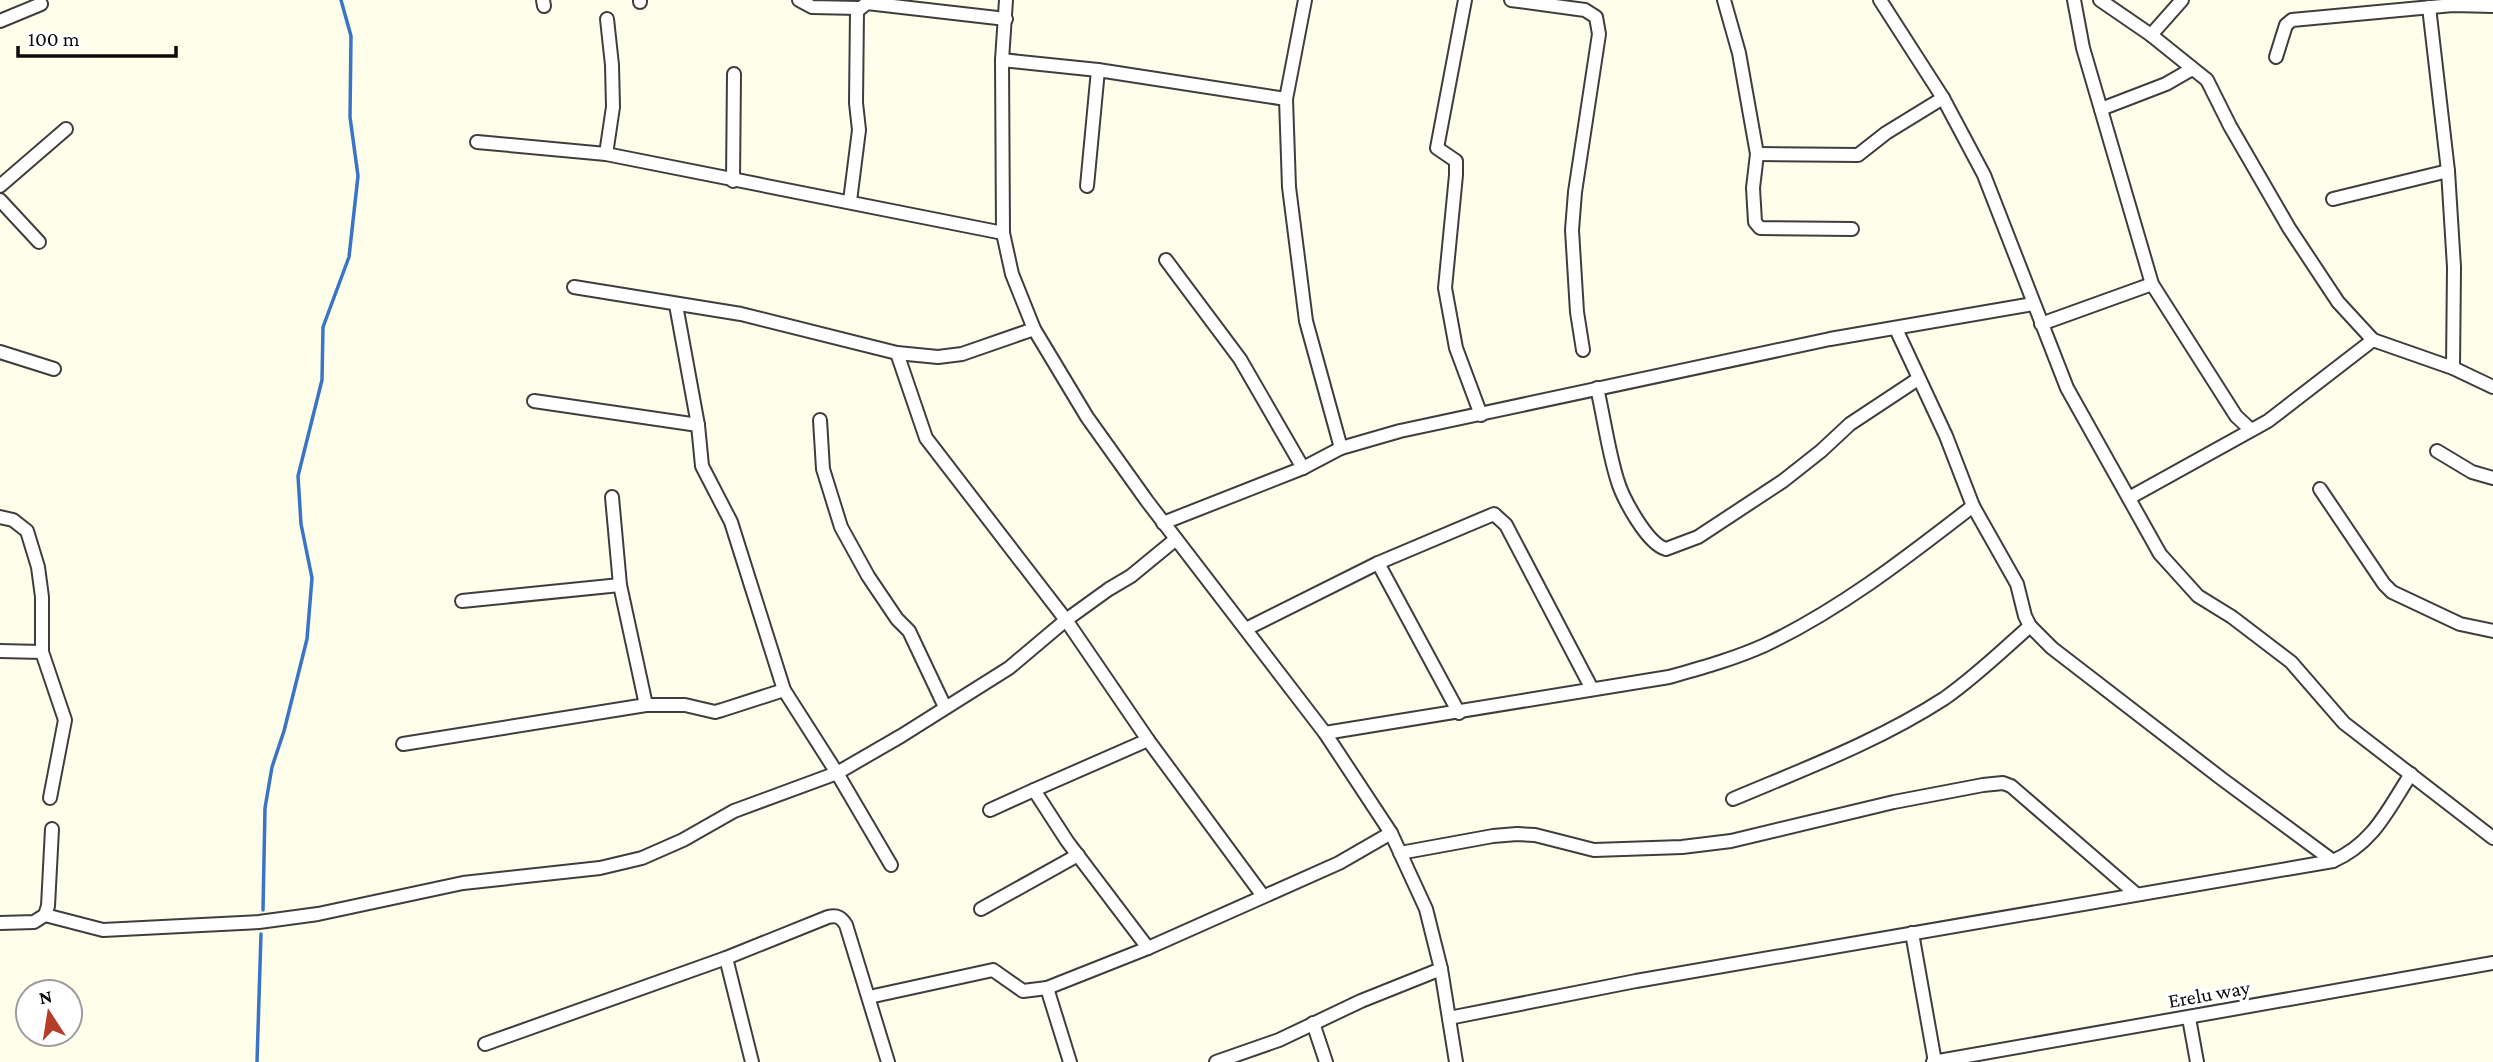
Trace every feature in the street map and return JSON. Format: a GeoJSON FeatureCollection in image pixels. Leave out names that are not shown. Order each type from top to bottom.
{"type":"FeatureCollection","features":[{"type":"Feature","properties":{"kind":"street"},"geometry":{"type":"LineString","coordinates":[[799,0],[812,7],[859,8],[867,3],[1006,19]]}},
{"type":"Feature","properties":{"kind":"street"},"geometry":{"type":"LineString","coordinates":[[1006,0],[1002,60],[1003,233],[1012,274],[1034,328],[1087,417],[1163,523],[1325,733],[1391,833],[1426,909],[1441,969],[1456,1062]]}},
{"type":"Feature","properties":{"kind":"street"},"geometry":{"type":"LineString","coordinates":[[1305,0],[1286,99],[1289,187],[1306,321],[1341,448]]}},
{"type":"Feature","properties":{"kind":"street"},"geometry":{"type":"LineString","coordinates":[[1465,0],[1437,148],[1456,161],[1445,288],[1456,348],[1481,415]]}},
{"type":"Feature","properties":{"kind":"street"},"geometry":{"type":"LineString","coordinates":[[1511,0],[1585,10],[1596,17],[1599,34],[1575,192],[1572,230],[1577,312],[1583,350]]}},
{"type":"Feature","properties":{"kind":"street"},"geometry":{"type":"LineString","coordinates":[[1724,0],[1738,54],[1757,154],[1753,188],[1755,222],[1760,228],[1852,229]]}},
{"type":"Feature","properties":{"kind":"street"},"geometry":{"type":"LineString","coordinates":[[1880,0],[1943,98],[1993,197],[2067,388],[2160,554],[2198,596],[2232,617],[2291,662],[2344,723],[2493,838]]}},
{"type":"Feature","properties":{"kind":"street"},"geometry":{"type":"LineString","coordinates":[[2074,0],[2082,48],[2152,284],[2236,416],[2251,430]]}},
{"type":"Feature","properties":{"kind":"street"},"geometry":{"type":"LineString","coordinates":[[2100,0],[2151,35],[2207,80],[2236,138],[2311,263],[2339,302],[2373,340],[2453,368],[2493,387]]}},
{"type":"Feature","properties":{"kind":"street"},"geometry":{"type":"LineString","coordinates":[[2151,35],[2182,0]]}},
{"type":"Feature","properties":{"kind":"street"},"geometry":{"type":"LineString","coordinates":[[0,21],[41,4]]}},
{"type":"Feature","properties":{"kind":"street"},"geometry":{"type":"LineString","coordinates":[[2276,57],[2287,25],[2292,20],[2429,7],[2493,6]]}},
{"type":"Feature","properties":{"kind":"street"},"geometry":{"type":"LineString","coordinates":[[2429,7],[2448,171],[2454,267],[2453,368]]}},
{"type":"Feature","properties":{"kind":"street"},"geometry":{"type":"LineString","coordinates":[[850,201],[859,130],[856,103],[859,8]]}},
{"type":"Feature","properties":{"kind":"street"},"geometry":{"type":"LineString","coordinates":[[606,154],[613,107],[607,19]]}},
{"type":"Feature","properties":{"kind":"street"},"geometry":{"type":"LineString","coordinates":[[1002,60],[1098,70],[1286,99]]}},
{"type":"Feature","properties":{"kind":"street"},"geometry":{"type":"LineString","coordinates":[[2101,109],[2166,84],[2192,69]]}},
{"type":"Feature","properties":{"kind":"street"},"geometry":{"type":"LineString","coordinates":[[1087,186],[1098,70]]}},
{"type":"Feature","properties":{"kind":"street"},"geometry":{"type":"LineString","coordinates":[[733,181],[734,74]]}},
{"type":"Feature","properties":{"kind":"street"},"geometry":{"type":"LineString","coordinates":[[1757,154],[1858,155],[1886,133],[1943,98]]}},
{"type":"Feature","properties":{"kind":"street"},"geometry":{"type":"LineString","coordinates":[[0,186],[66,129]]}},
{"type":"Feature","properties":{"kind":"street"},"geometry":{"type":"LineString","coordinates":[[477,142],[606,154],[1003,233]]}},
{"type":"Feature","properties":{"kind":"street"},"geometry":{"type":"LineString","coordinates":[[2333,199],[2448,171]]}},
{"type":"Feature","properties":{"kind":"street"},"geometry":{"type":"LineString","coordinates":[[0,200],[39,242]]}},
{"type":"Feature","properties":{"kind":"street"},"geometry":{"type":"LineString","coordinates":[[1166,260],[1240,359],[1303,468]]}},
{"type":"Feature","properties":{"kind":"street"},"geometry":{"type":"LineString","coordinates":[[2041,324],[2152,284]]}},
{"type":"Feature","properties":{"kind":"street"},"geometry":{"type":"LineString","coordinates":[[574,287],[741,314],[897,353],[938,357],[962,354],[1034,328]]}},
{"type":"Feature","properties":{"kind":"street"},"geometry":{"type":"LineString","coordinates":[[1163,523],[1303,468],[1341,448],[1400,431],[1830,339],[2034,304]]}},
{"type":"Feature","properties":{"kind":"street"},"geometry":{"type":"LineString","coordinates":[[676,305],[698,425],[702,466],[731,523],[784,691],[891,865]]}},
{"type":"Feature","properties":{"kind":"street"},"geometry":{"type":"LineString","coordinates":[[1896,329],[1946,436],[1973,506],[2013,575],[2030,626],[2052,648],[2333,861]]}},
{"type":"Feature","properties":{"kind":"street"},"geometry":{"type":"LineString","coordinates":[[2129,498],[2279,412],[2373,340]]}},
{"type":"Feature","properties":{"kind":"street"},"geometry":{"type":"LineString","coordinates":[[0,352],[54,369]]}},
{"type":"Feature","properties":{"kind":"street"},"geometry":{"type":"LineString","coordinates":[[897,353],[926,438],[1066,620],[1148,740],[1263,896]]}},
{"type":"Feature","properties":{"kind":"street"},"geometry":{"type":"LineString","coordinates":[[1597,388],[1617,482],[1648,537],[1666,549],[1698,537],[1783,481],[1850,424],[1918,379]]}},
{"type":"Feature","properties":{"kind":"street"},"geometry":{"type":"LineString","coordinates":[[534,401],[698,425]]}},
{"type":"Feature","properties":{"kind":"street"},"geometry":{"type":"LineString","coordinates":[[820,420],[823,469],[841,527],[868,576],[909,631],[945,707]]}},
{"type":"Feature","properties":{"kind":"street"},"geometry":{"type":"LineString","coordinates":[[2437,451],[2472,472],[2493,478]]}},
{"type":"Feature","properties":{"kind":"street"},"geometry":{"type":"LineString","coordinates":[[2319,489],[2392,592],[2460,624],[2493,631]]}},
{"type":"Feature","properties":{"kind":"street"},"geometry":{"type":"LineString","coordinates":[[612,497],[620,585],[646,705]]}},
{"type":"Feature","properties":{"kind":"street"},"geometry":{"type":"LineString","coordinates":[[1325,733],[1669,677],[1717,663],[1764,645],[1825,613],[1895,566],[1973,506]]}},
{"type":"Feature","properties":{"kind":"street"},"geometry":{"type":"LineString","coordinates":[[1246,629],[1378,563],[1483,517],[1497,516],[1506,525],[1592,689]]}},
{"type":"Feature","properties":{"kind":"street"},"geometry":{"type":"LineString","coordinates":[[0,517],[13,520],[27,531],[38,567],[42,597],[42,652],[65,720],[50,798]]}},
{"type":"Feature","properties":{"kind":"street"},"geometry":{"type":"LineString","coordinates":[[45,915],[103,930],[259,922],[318,914],[463,883],[600,868],[661,851],[734,811],[837,774],[1009,668],[1066,620],[1131,576],[1177,539]]}},
{"type":"Feature","properties":{"kind":"street"},"geometry":{"type":"LineString","coordinates":[[1378,563],[1459,713]]}},
{"type":"Feature","properties":{"kind":"street"},"geometry":{"type":"LineString","coordinates":[[462,601],[620,585]]}},
{"type":"Feature","properties":{"kind":"street"},"geometry":{"type":"LineString","coordinates":[[1732,799],[1854,748],[1917,715],[1947,697],[2030,626]]}},
{"type":"Feature","properties":{"kind":"street"},"geometry":{"type":"LineString","coordinates":[[0,651],[42,652]]}},
{"type":"Feature","properties":{"kind":"street"},"geometry":{"type":"LineString","coordinates":[[403,744],[646,705],[685,705],[715,712],[784,691]]}},
{"type":"Feature","properties":{"kind":"street"},"geometry":{"type":"LineString","coordinates":[[990,810],[1148,740]]}},
{"type":"Feature","properties":{"kind":"street"},"geometry":{"type":"LineString","coordinates":[[1449,1018],[1636,981],[2333,861],[2354,851],[2374,832],[2411,774]]}},
{"type":"Feature","properties":{"kind":"street"},"geometry":{"type":"LineString","coordinates":[[1400,853],[1517,834],[1535,835],[1594,850],[1682,847],[1731,841],[1894,802],[2003,783],[2011,786],[2136,894]]}},
{"type":"Feature","properties":{"kind":"street"},"geometry":{"type":"LineString","coordinates":[[1034,790],[1147,948]]}},
{"type":"Feature","properties":{"kind":"street"},"geometry":{"type":"LineString","coordinates":[[0,923],[34,922],[45,915],[48,906],[52,829]]}},
{"type":"Feature","properties":{"kind":"street"},"geometry":{"type":"LineString","coordinates":[[869,997],[987,970],[998,972],[1023,991],[1047,988],[1147,948],[1339,863],[1391,833]]}},
{"type":"Feature","properties":{"kind":"street"},"geometry":{"type":"LineString","coordinates":[[981,909],[1078,855]]}},
{"type":"Feature","properties":{"kind":"street"},"geometry":{"type":"LineString","coordinates":[[485,1044],[726,958],[828,916],[836,916],[846,925],[888,1062]]}},
{"type":"Feature","properties":{"kind":"street"},"geometry":{"type":"LineString","coordinates":[[1912,933],[1934,1062]]}},
{"type":"Feature","properties":{"kind":"street"},"geometry":{"type":"LineString","coordinates":[[726,958],[752,1062]]}},
{"type":"Feature","properties":{"kind":"street","name":"Erelu way"},"geometry":{"type":"LineString","coordinates":[[1934,1062],[2493,963]]}},
{"type":"Feature","properties":{"kind":"street"},"geometry":{"type":"LineString","coordinates":[[1216,1062],[1267,1045],[1441,969]]}},
{"type":"Feature","properties":{"kind":"street"},"geometry":{"type":"LineString","coordinates":[[1047,988],[1069,1062]]}},
{"type":"Feature","properties":{"kind":"street"},"geometry":{"type":"LineString","coordinates":[[2189,1018],[2197,1062]]}},
{"type":"Feature","properties":{"kind":"street"},"geometry":{"type":"LineString","coordinates":[[1313,1023],[1326,1062]]}},
{"type":"Feature","properties":{"kind":"waterway"},"geometry":{"type":"LineString","coordinates":[[263,910],[265,808],[272,767],[307,639],[312,578],[301,524],[298,476],[322,380],[323,327],[349,257],[358,176],[350,117],[351,36],[341,0]]}},
{"type":"Feature","properties":{"kind":"waterway"},"geometry":{"type":"LineString","coordinates":[[257,1062],[261,934]]}}]}
